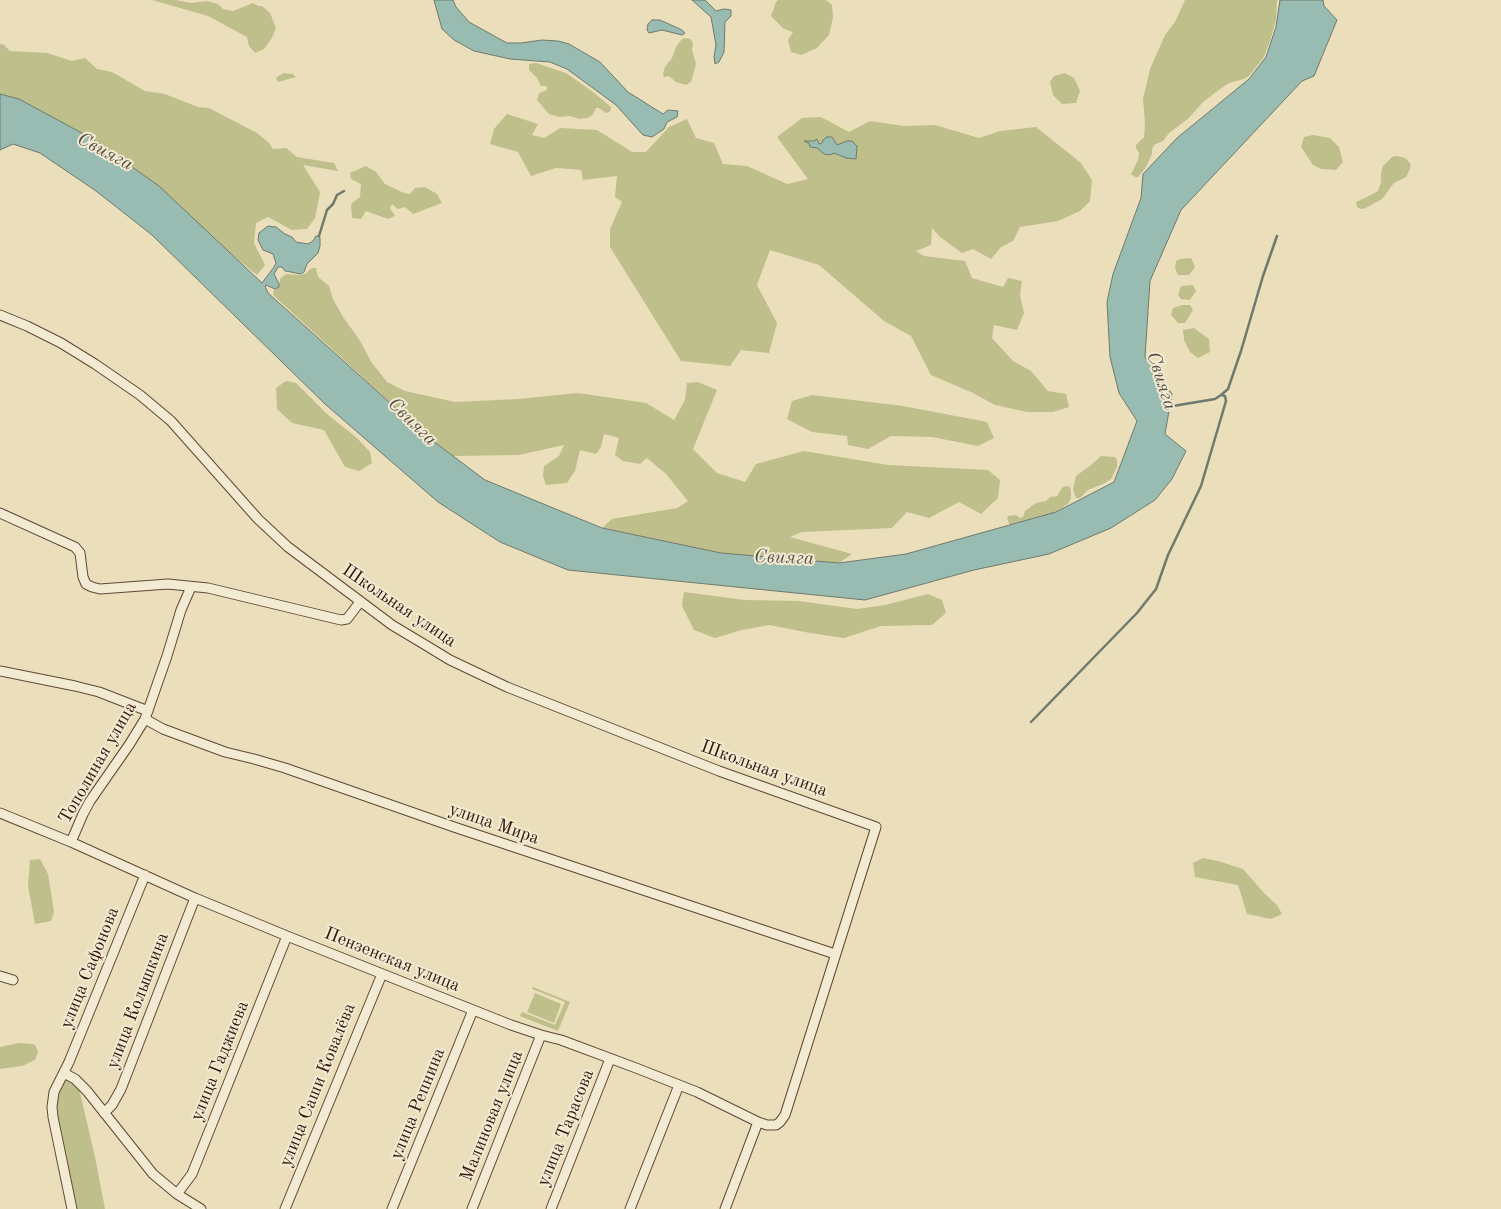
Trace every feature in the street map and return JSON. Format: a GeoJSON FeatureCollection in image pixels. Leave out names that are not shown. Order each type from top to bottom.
{"type":"FeatureCollection","features":[{"type":"Feature","properties":{"kind":"street","name":"Школьная улица"},"geometry":{"type":"LineString","coordinates":[[0,315],[60,343],[140,395],[171,421],[258,519],[288,547],[392,625],[426,646],[486,678],[719,771],[876,827],[835,954]]}},
{"type":"Feature","properties":{"kind":"street"},"geometry":{"type":"LineString","coordinates":[[0,513],[75,547],[80,553],[86,584],[92,588],[168,584],[208,588],[341,620],[347,619],[360,602]]}},
{"type":"Feature","properties":{"kind":"street","name":"Тополиная улица"},"geometry":{"type":"LineString","coordinates":[[71,842],[90,801],[129,745],[146,715],[180,610],[191,587]]}},
{"type":"Feature","properties":{"kind":"street","name":"улица Мира"},"geometry":{"type":"LineString","coordinates":[[0,671],[99,692],[146,715],[163,729],[225,752],[285,768],[462,830],[835,954]]}},
{"type":"Feature","properties":{"kind":"street","name":"Пензенская улица"},"geometry":{"type":"LineString","coordinates":[[0,814],[71,842],[195,898],[287,936],[473,1010],[541,1035],[561,1040],[697,1092],[767,1125],[776,1125],[784,1115],[835,954]]}},
{"type":"Feature","properties":{"kind":"street","name":"улица Сафонова"},"geometry":{"type":"LineString","coordinates":[[72,1209],[53,1117],[54,1092],[64,1073],[145,875]]}},
{"type":"Feature","properties":{"kind":"street","name":"улица Колышкина"},"geometry":{"type":"LineString","coordinates":[[104,1113],[112,1105],[121,1090],[195,898]]}},
{"type":"Feature","properties":{"kind":"street","name":"улица Гаджиева"},"geometry":{"type":"LineString","coordinates":[[177,1194],[192,1174],[287,936]]}},
{"type":"Feature","properties":{"kind":"street","name":"улица Саши Ковалёва"},"geometry":{"type":"LineString","coordinates":[[285,1209],[382,974]]}},
{"type":"Feature","properties":{"kind":"street"},"geometry":{"type":"LineString","coordinates":[[0,976],[12,980]]}},
{"type":"Feature","properties":{"kind":"street","name":"улица Репнина"},"geometry":{"type":"LineString","coordinates":[[392,1209],[473,1010]]}},
{"type":"Feature","properties":{"kind":"street","name":"Малиновая улица"},"geometry":{"type":"LineString","coordinates":[[472,1209],[541,1035]]}},
{"type":"Feature","properties":{"kind":"street","name":"улица Тарасова"},"geometry":{"type":"LineString","coordinates":[[551,1209],[610,1059]]}},
{"type":"Feature","properties":{"kind":"street"},"geometry":{"type":"LineString","coordinates":[[64,1073],[81,1085],[153,1174],[177,1194],[201,1209]]}},
{"type":"Feature","properties":{"kind":"street"},"geometry":{"type":"LineString","coordinates":[[630,1209],[678,1086]]}},
{"type":"Feature","properties":{"kind":"street"},"geometry":{"type":"LineString","coordinates":[[725,1209],[758,1122]]}},
{"type":"Feature","properties":{"kind":"green space"},"geometry":{"type":"Polygon","coordinates":[[[152,0],[176,0],[191,3],[207,1],[218,4],[223,9],[233,11],[253,3],[262,6],[270,13],[276,28],[264,49],[255,53],[249,46],[247,37],[208,16],[152,0]]]}},
{"type":"Feature","properties":{"kind":"green space"},"geometry":{"type":"Polygon","coordinates":[[[778,0],[826,0],[832,5],[833,18],[829,35],[817,48],[801,55],[791,52],[788,40],[793,32],[784,29],[771,16],[778,0]]]}},
{"type":"Feature","properties":{"kind":"green space"},"geometry":{"type":"Polygon","coordinates":[[[1185,0],[1277,0],[1276,20],[1264,57],[1249,76],[1229,83],[1220,89],[1203,102],[1188,119],[1169,133],[1163,141],[1154,145],[1146,167],[1138,177],[1135,177],[1131,174],[1138,160],[1139,153],[1136,145],[1144,137],[1143,99],[1150,69],[1165,35],[1175,22],[1185,0]]]}},
{"type":"Feature","properties":{"kind":"green space"},"geometry":{"type":"Polygon","coordinates":[[[682,39],[690,39],[693,43],[692,50],[696,64],[691,82],[686,85],[676,82],[669,76],[664,77],[663,74],[676,47],[682,39]]]}},
{"type":"Feature","properties":{"kind":"green space"},"geometry":{"type":"Polygon","coordinates":[[[0,44],[10,51],[47,53],[72,61],[85,58],[97,69],[112,72],[145,91],[165,94],[198,107],[209,108],[257,133],[273,149],[286,148],[297,157],[334,163],[338,171],[303,165],[320,192],[315,218],[307,229],[292,230],[268,217],[256,223],[254,243],[265,265],[257,275],[123,166],[0,96],[0,44]]]}},
{"type":"Feature","properties":{"kind":"green space"},"geometry":{"type":"Polygon","coordinates":[[[536,63],[566,73],[611,107],[610,112],[606,113],[596,108],[588,118],[579,119],[549,114],[537,100],[539,93],[547,90],[547,86],[541,86],[537,78],[529,70],[529,64],[536,63]]]}},
{"type":"Feature","properties":{"kind":"green space"},"geometry":{"type":"Polygon","coordinates":[[[283,73],[293,74],[296,77],[278,82],[276,78],[283,73]]]}},
{"type":"Feature","properties":{"kind":"green space"},"geometry":{"type":"Polygon","coordinates":[[[1065,73],[1074,78],[1080,91],[1076,103],[1062,104],[1053,95],[1050,82],[1054,76],[1065,73]]]}},
{"type":"Feature","properties":{"kind":"green space"},"geometry":{"type":"Polygon","coordinates":[[[507,114],[538,124],[532,135],[544,138],[560,128],[597,130],[632,152],[646,152],[669,127],[687,119],[696,138],[714,143],[723,164],[747,166],[787,184],[808,179],[777,137],[802,118],[821,117],[849,132],[870,121],[904,126],[935,125],[979,138],[1000,131],[1036,127],[1081,163],[1092,180],[1090,201],[1080,211],[1058,221],[1020,227],[1013,241],[1001,247],[991,259],[973,249],[962,253],[940,237],[932,228],[931,245],[916,251],[924,256],[965,261],[972,278],[1003,287],[1008,278],[1022,281],[1020,295],[1024,313],[1017,330],[994,325],[992,338],[1013,361],[1031,371],[1048,391],[1066,394],[1069,407],[1053,412],[1027,412],[995,405],[973,393],[931,375],[911,336],[884,321],[819,265],[770,250],[757,285],[777,323],[769,353],[741,350],[730,366],[681,361],[610,247],[610,229],[622,202],[615,197],[617,176],[583,180],[581,170],[556,168],[531,176],[518,152],[490,144],[494,129],[507,114]],[[832,137],[819,144],[817,141],[809,143],[810,146],[846,158],[855,159],[857,146],[847,141],[836,145],[832,137]]]}},
{"type":"Feature","properties":{"kind":"green space"},"geometry":{"type":"Polygon","coordinates":[[[1313,135],[1330,138],[1339,147],[1343,162],[1336,170],[1321,169],[1313,165],[1301,147],[1304,137],[1313,135]]]}},
{"type":"Feature","properties":{"kind":"green space"},"geometry":{"type":"Polygon","coordinates":[[[1392,157],[1405,158],[1411,164],[1406,177],[1394,183],[1382,199],[1366,208],[1361,209],[1357,207],[1356,202],[1378,191],[1383,166],[1392,157]]]}},
{"type":"Feature","properties":{"kind":"green space"},"geometry":{"type":"Polygon","coordinates":[[[366,166],[376,172],[385,184],[410,194],[415,188],[425,187],[437,194],[442,203],[413,214],[405,207],[398,209],[392,204],[390,208],[395,216],[388,219],[366,211],[361,219],[352,218],[351,204],[360,197],[361,184],[351,179],[350,173],[366,166]]]}},
{"type":"Feature","properties":{"kind":"green space"},"geometry":{"type":"Polygon","coordinates":[[[1191,258],[1195,267],[1189,275],[1178,275],[1175,268],[1176,261],[1191,258]]]}},
{"type":"Feature","properties":{"kind":"green space"},"geometry":{"type":"Polygon","coordinates":[[[312,268],[316,268],[318,277],[329,286],[333,299],[343,317],[359,339],[372,363],[387,382],[405,391],[455,402],[518,399],[578,393],[646,403],[674,420],[685,400],[687,383],[698,382],[717,390],[693,449],[717,473],[745,482],[756,464],[804,451],[888,465],[988,470],[1000,480],[998,498],[981,514],[959,502],[929,518],[907,512],[892,528],[802,532],[790,537],[852,554],[839,563],[721,553],[602,528],[612,519],[677,508],[688,501],[666,474],[647,458],[640,464],[623,461],[615,455],[619,438],[604,434],[601,447],[596,454],[580,450],[575,471],[567,483],[546,485],[543,476],[544,466],[559,456],[564,445],[519,455],[453,456],[429,438],[274,296],[274,290],[279,286],[280,279],[286,274],[305,274],[312,268]]]}},
{"type":"Feature","properties":{"kind":"green space"},"geometry":{"type":"Polygon","coordinates":[[[1193,285],[1196,291],[1190,300],[1181,299],[1178,295],[1181,286],[1193,285]]]}},
{"type":"Feature","properties":{"kind":"green space"},"geometry":{"type":"Polygon","coordinates":[[[1190,305],[1193,310],[1185,323],[1178,323],[1171,315],[1173,308],[1190,305]]]}},
{"type":"Feature","properties":{"kind":"green space"},"geometry":{"type":"Polygon","coordinates":[[[1194,328],[1209,339],[1210,352],[1198,358],[1190,352],[1184,340],[1183,330],[1194,328]]]}},
{"type":"Feature","properties":{"kind":"green space"},"geometry":{"type":"Polygon","coordinates":[[[286,381],[296,383],[327,414],[357,438],[370,452],[372,463],[359,471],[345,467],[324,430],[292,423],[277,409],[276,388],[286,381]]]}},
{"type":"Feature","properties":{"kind":"green space"},"geometry":{"type":"Polygon","coordinates":[[[812,395],[903,406],[987,422],[994,438],[978,446],[932,437],[891,436],[868,449],[848,445],[847,436],[812,432],[787,419],[792,401],[812,395]]]}},
{"type":"Feature","properties":{"kind":"green space"},"geometry":{"type":"Polygon","coordinates":[[[1101,456],[1115,457],[1117,460],[1117,467],[1111,479],[1088,490],[1080,498],[1076,498],[1073,490],[1076,476],[1101,456]]]}},
{"type":"Feature","properties":{"kind":"green space"},"geometry":{"type":"Polygon","coordinates":[[[1065,486],[1070,487],[1071,492],[1068,504],[1044,519],[1010,526],[1008,516],[1016,515],[1020,518],[1023,517],[1025,511],[1036,503],[1057,496],[1065,486]]]}},
{"type":"Feature","properties":{"kind":"green space"},"geometry":{"type":"Polygon","coordinates":[[[684,592],[745,600],[799,601],[857,609],[885,605],[928,594],[942,600],[946,613],[932,625],[881,626],[844,638],[769,625],[715,638],[694,630],[682,606],[684,592]]]}},
{"type":"Feature","properties":{"kind":"green space"},"geometry":{"type":"Polygon","coordinates":[[[1203,858],[1243,869],[1277,905],[1282,914],[1271,919],[1247,914],[1238,885],[1195,877],[1193,863],[1203,858]]]}},
{"type":"Feature","properties":{"kind":"green space"},"geometry":{"type":"Polygon","coordinates":[[[40,859],[48,874],[54,912],[51,921],[35,924],[28,886],[30,860],[40,859]]]}},
{"type":"Feature","properties":{"kind":"green space"},"geometry":{"type":"Polygon","coordinates":[[[533,987],[570,1002],[558,1031],[520,1016],[522,1012],[555,1025],[565,1002],[532,989],[533,987]]]}},
{"type":"Feature","properties":{"kind":"green space"},"geometry":{"type":"Polygon","coordinates":[[[535,993],[561,1004],[554,1023],[527,1012],[535,993]]]}},
{"type":"Feature","properties":{"kind":"green space"},"geometry":{"type":"Polygon","coordinates":[[[19,1043],[36,1046],[38,1053],[35,1060],[22,1066],[0,1069],[0,1047],[19,1043]]]}},
{"type":"Feature","properties":{"kind":"green space"},"geometry":{"type":"Polygon","coordinates":[[[62,1077],[71,1081],[79,1088],[105,1209],[74,1209],[51,1088],[62,1077]]]}},
{"type":"Feature","properties":{"kind":"water"},"geometry":{"type":"Polygon","coordinates":[[[434,0],[453,0],[456,7],[469,22],[507,43],[542,40],[569,44],[600,62],[628,92],[663,114],[668,110],[678,111],[677,117],[667,122],[664,129],[652,137],[643,135],[616,105],[567,69],[550,62],[510,59],[474,51],[454,40],[442,29],[434,0]]]}},
{"type":"Feature","properties":{"kind":"water"},"geometry":{"type":"Polygon","coordinates":[[[692,0],[705,0],[716,11],[731,10],[731,16],[725,22],[724,52],[719,62],[715,64],[716,45],[711,17],[692,0]]]}},
{"type":"Feature","properties":{"kind":"water","name":"Свияга"},"geometry":{"type":"Polygon","coordinates":[[[1280,0],[1323,0],[1324,6],[1337,20],[1314,76],[1302,81],[1181,210],[1150,281],[1145,357],[1172,394],[1165,434],[1186,451],[1172,479],[1155,500],[1111,528],[1049,554],[974,570],[865,600],[568,570],[500,542],[438,502],[325,404],[152,235],[96,191],[40,153],[13,144],[0,150],[0,94],[19,99],[91,138],[159,186],[262,283],[276,263],[273,254],[263,250],[258,240],[259,233],[268,226],[276,227],[292,237],[296,242],[308,244],[316,236],[319,236],[320,246],[318,253],[307,264],[304,272],[301,274],[285,271],[282,267],[278,267],[274,274],[279,287],[275,289],[266,285],[268,293],[429,438],[485,480],[602,528],[721,553],[839,563],[906,554],[1056,512],[1114,482],[1137,421],[1119,393],[1110,357],[1107,302],[1113,274],[1141,198],[1143,174],[1177,138],[1249,79],[1266,57],[1276,27],[1280,0]]]}},
{"type":"Feature","properties":{"kind":"water"},"geometry":{"type":"Polygon","coordinates":[[[652,20],[660,20],[685,33],[682,35],[662,30],[649,33],[647,30],[648,24],[652,20]]]}},
{"type":"Feature","properties":{"kind":"water"},"geometry":{"type":"Polygon","coordinates":[[[827,137],[832,137],[837,145],[852,141],[857,146],[856,159],[846,158],[834,153],[830,155],[824,154],[817,148],[810,147],[809,143],[804,141],[814,141],[817,139],[819,144],[827,137]]]}},
{"type":"Feature","properties":{"kind":"waterway"},"geometry":{"type":"LineString","coordinates":[[319,236],[327,210],[333,204],[337,195],[344,191]]}},
{"type":"Feature","properties":{"kind":"waterway"},"geometry":{"type":"LineString","coordinates":[[1221,395],[1228,389],[1277,236]]}},
{"type":"Feature","properties":{"kind":"waterway","name":"Свияга"},"geometry":{"type":"LineString","coordinates":[[1031,722],[1137,613],[1156,589],[1168,555],[1201,486],[1226,401],[1225,396],[1221,395],[1215,399],[1167,407]]}}]}
